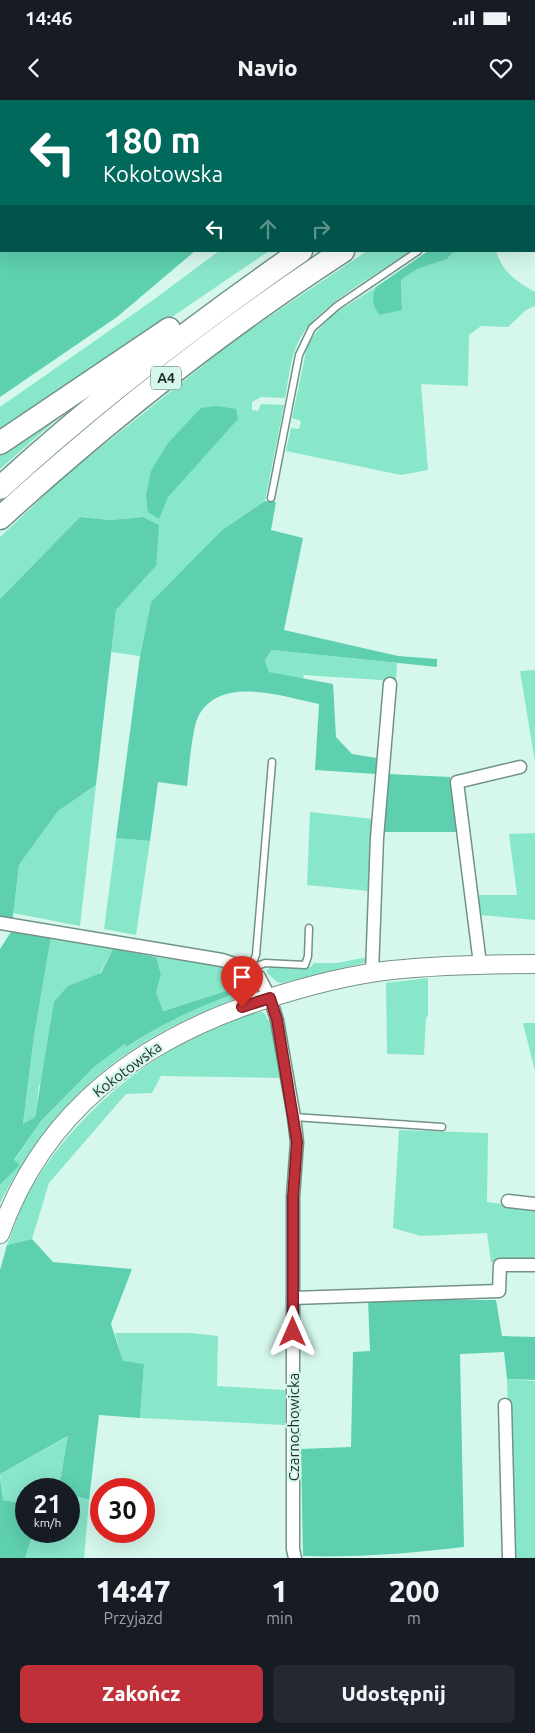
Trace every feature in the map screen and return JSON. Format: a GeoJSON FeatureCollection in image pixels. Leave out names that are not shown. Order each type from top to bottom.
{"type":"FeatureCollection","features":[{"type":"Feature","properties":{"kind":"highway"},"geometry":{"type":"LineString","coordinates":[[0,443],[282,252]]}},
{"type":"Feature","properties":{"kind":"highway","name":"A4"},"geometry":{"type":"LineString","coordinates":[[0,488],[72,425],[166,349],[300,252]]}},
{"type":"Feature","properties":{"kind":"highway","name":"A4"},"geometry":{"type":"LineString","coordinates":[[0,518],[101,430],[173,372],[295,283],[342,252]]}},
{"type":"Feature","properties":{"kind":"street"},"geometry":{"type":"LineString","coordinates":[[372,973],[377,838],[390,684]]}},
{"type":"Feature","properties":{"kind":"street"},"geometry":{"type":"LineString","coordinates":[[480,964],[457,782],[520,767]]}},
{"type":"Feature","properties":{"kind":"street"},"geometry":{"type":"LineString","coordinates":[[0,923],[222,960],[250,968]]}},
{"type":"Feature","properties":{"kind":"street","name":"Kokotowska"},"geometry":{"type":"LineString","coordinates":[[0,1234],[23,1183],[44,1150],[69,1119],[97,1089],[138,1057],[162,1042],[214,1018],[266,999],[342,978],[372,973],[480,964],[535,964]]}},
{"type":"Feature","properties":{"kind":"street","name":"Czarnochowicka"},"geometry":{"type":"LineString","coordinates":[[250,968],[259,977],[266,999],[277,1020],[297,1142],[293,1197],[292,1404],[293,1549],[295,1558]]}},
{"type":"Feature","properties":{"kind":"street"},"geometry":{"type":"LineString","coordinates":[[508,1201],[535,1204]]}},
{"type":"Feature","properties":{"kind":"street"},"geometry":{"type":"LineString","coordinates":[[293,1298],[499,1291],[500,1265],[535,1265]]}},
{"type":"Feature","properties":{"kind":"street"},"geometry":{"type":"LineString","coordinates":[[506,1405],[509,1558]]}},
{"type":"Feature","properties":{"kind":"lane"},"geometry":{"type":"LineString","coordinates":[[271,498],[300,355],[312,328],[337,306],[417,252]]}},
{"type":"Feature","properties":{"kind":"lane"},"geometry":{"type":"LineString","coordinates":[[250,968],[256,955],[272,762]]}},
{"type":"Feature","properties":{"kind":"lane"},"geometry":{"type":"LineString","coordinates":[[250,968],[265,963],[305,964],[308,956],[309,928]]}},
{"type":"Feature","properties":{"kind":"lane"},"geometry":{"type":"LineString","coordinates":[[294,1118],[442,1127]]}},
{"type":"Feature","properties":{"kind":"green space"},"geometry":{"type":"Polygon","coordinates":[[[0,252],[194,252],[117,317],[0,397],[0,252]]]}},
{"type":"Feature","properties":{"kind":"green space"},"geometry":{"type":"Polygon","coordinates":[[[218,252],[268,252],[0,434],[0,407],[149,303],[218,252]]]}},
{"type":"Feature","properties":{"kind":"green space"},"geometry":{"type":"Polygon","coordinates":[[[366,252],[409,252],[338,299],[313,321],[304,332],[296,347],[285,398],[261,397],[252,402],[252,410],[258,411],[261,404],[284,405],[265,501],[222,530],[151,602],[140,656],[111,652],[116,610],[156,566],[143,517],[110,520],[80,517],[0,599],[0,537],[66,475],[240,336],[366,252]]]}},
{"type":"Feature","properties":{"kind":"green space"},"geometry":{"type":"Polygon","coordinates":[[[427,252],[453,252],[447,259],[417,269],[401,280],[402,310],[379,315],[373,301],[376,287],[427,252]]]}},
{"type":"Feature","properties":{"kind":"green space"},"geometry":{"type":"Polygon","coordinates":[[[453,252],[496,252],[506,271],[535,292],[535,306],[526,310],[508,327],[481,326],[469,335],[468,386],[421,384],[428,470],[401,475],[286,451],[291,428],[299,429],[301,421],[292,418],[307,347],[317,331],[334,314],[376,287],[374,292],[402,309],[401,280],[417,269],[447,259],[453,252]]]}},
{"type":"Feature","properties":{"kind":"green space"},"geometry":{"type":"Polygon","coordinates":[[[98,383],[0,469],[0,451],[98,383]]]}},
{"type":"Feature","properties":{"kind":"green space"},"geometry":{"type":"Polygon","coordinates":[[[217,406],[236,409],[238,419],[168,497],[159,519],[148,512],[146,495],[151,471],[168,443],[201,408],[217,406]]]}},
{"type":"Feature","properties":{"kind":"green space"},"geometry":{"type":"Polygon","coordinates":[[[265,501],[276,502],[271,530],[303,538],[284,630],[398,656],[437,659],[437,667],[272,650],[265,660],[269,672],[333,684],[336,737],[352,754],[377,758],[376,774],[315,770],[319,704],[271,694],[236,692],[221,696],[208,704],[198,717],[192,740],[187,786],[158,782],[150,841],[116,838],[140,656],[151,602],[222,530],[265,501]]]}},
{"type":"Feature","properties":{"kind":"green space"},"geometry":{"type":"Polygon","coordinates":[[[80,517],[110,520],[143,517],[159,525],[156,566],[116,610],[96,785],[58,811],[19,865],[11,932],[0,930],[0,599],[80,517]]]}},
{"type":"Feature","properties":{"kind":"green space"},"geometry":{"type":"Polygon","coordinates":[[[272,650],[397,663],[396,681],[304,675],[303,679],[269,672],[265,660],[272,650]]]}},
{"type":"Feature","properties":{"kind":"green space"},"geometry":{"type":"Polygon","coordinates":[[[535,670],[535,762],[520,671],[535,670]]]}},
{"type":"Feature","properties":{"kind":"green space"},"geometry":{"type":"Polygon","coordinates":[[[388,774],[450,777],[456,832],[383,832],[388,774]]]}},
{"type":"Feature","properties":{"kind":"green space"},"geometry":{"type":"Polygon","coordinates":[[[96,785],[80,926],[13,913],[19,865],[58,811],[96,785]]]}},
{"type":"Feature","properties":{"kind":"green space"},"geometry":{"type":"Polygon","coordinates":[[[310,812],[373,819],[369,891],[307,885],[310,812]]]}},
{"type":"Feature","properties":{"kind":"green space"},"geometry":{"type":"Polygon","coordinates":[[[535,833],[535,920],[480,915],[478,895],[517,895],[509,834],[535,833]]]}},
{"type":"Feature","properties":{"kind":"green space"},"geometry":{"type":"Polygon","coordinates":[[[116,838],[150,841],[136,935],[104,929],[116,838]]]}},
{"type":"Feature","properties":{"kind":"green space"},"geometry":{"type":"Polygon","coordinates":[[[11,932],[51,937],[34,1036],[23,1124],[35,1117],[54,1002],[68,986],[101,973],[113,949],[156,957],[161,974],[156,993],[163,1011],[232,989],[234,994],[179,1017],[127,1047],[125,1044],[94,1067],[41,1121],[14,1160],[20,1165],[0,1185],[0,949],[11,932]]]}},
{"type":"Feature","properties":{"kind":"green space"},"geometry":{"type":"Polygon","coordinates":[[[51,937],[113,949],[39,1086],[35,1117],[23,1125],[34,1036],[51,937]]]}},
{"type":"Feature","properties":{"kind":"green space"},"geometry":{"type":"Polygon","coordinates":[[[156,957],[226,967],[253,979],[250,981],[254,989],[248,994],[167,1029],[133,1049],[102,1072],[74,1098],[48,1128],[23,1163],[0,1203],[0,1185],[20,1165],[14,1161],[41,1121],[94,1067],[125,1044],[128,1047],[140,1038],[179,1017],[234,994],[232,989],[162,1011],[156,993],[161,974],[156,957]]]}},
{"type":"Feature","properties":{"kind":"green space"},"geometry":{"type":"Polygon","coordinates":[[[368,957],[367,962],[282,983],[277,982],[267,973],[267,970],[271,967],[311,967],[314,963],[337,963],[368,957]]]}},
{"type":"Feature","properties":{"kind":"green space"},"geometry":{"type":"Polygon","coordinates":[[[428,978],[428,1016],[426,1018],[424,1055],[387,1054],[386,983],[428,978]]]}},
{"type":"Feature","properties":{"kind":"green space"},"geometry":{"type":"Polygon","coordinates":[[[262,1012],[268,1020],[271,1020],[282,1078],[161,1076],[152,1093],[126,1094],[49,1183],[32,1239],[7,1245],[24,1202],[40,1175],[58,1149],[103,1100],[156,1060],[184,1043],[237,1019],[262,1012]]]}},
{"type":"Feature","properties":{"kind":"green space"},"geometry":{"type":"Polygon","coordinates":[[[523,1023],[535,1023],[535,1071],[523,1023]]]}},
{"type":"Feature","properties":{"kind":"green space"},"geometry":{"type":"Polygon","coordinates":[[[399,1130],[488,1133],[487,1202],[535,1208],[535,1261],[491,1262],[487,1233],[421,1236],[393,1228],[399,1130]]]}},
{"type":"Feature","properties":{"kind":"green space"},"geometry":{"type":"Polygon","coordinates":[[[32,1239],[53,1262],[132,1269],[111,1324],[123,1361],[144,1364],[140,1418],[99,1415],[92,1478],[90,1478],[89,1500],[80,1497],[80,1478],[61,1478],[68,1436],[0,1474],[0,1270],[7,1245],[32,1239]]]}},
{"type":"Feature","properties":{"kind":"green space"},"geometry":{"type":"Polygon","coordinates":[[[368,1300],[496,1300],[502,1336],[535,1337],[535,1380],[507,1379],[504,1352],[460,1354],[464,1547],[384,1554],[303,1556],[301,1449],[351,1447],[353,1352],[370,1351],[368,1300]]]}},
{"type":"Feature","properties":{"kind":"green space"},"geometry":{"type":"Polygon","coordinates":[[[115,1333],[190,1333],[218,1336],[217,1386],[285,1390],[285,1425],[140,1418],[144,1364],[123,1362],[115,1333]]]}},
{"type":"Feature","properties":{"kind":"green space"},"geometry":{"type":"Polygon","coordinates":[[[507,1379],[535,1381],[535,1558],[513,1558],[507,1379]]]}},
{"type":"Feature","properties":{"kind":"green space"},"geometry":{"type":"Polygon","coordinates":[[[69,1436],[61,1478],[15,1478],[15,1502],[3,1500],[0,1474],[69,1436]]]}},
{"type":"Feature","properties":{"kind":"green space"},"geometry":{"type":"Polygon","coordinates":[[[0,1477],[3,1500],[15,1502],[15,1543],[30,1543],[25,1558],[0,1558],[0,1477]]]}},
{"type":"Feature","properties":{"kind":"green space"},"geometry":{"type":"Polygon","coordinates":[[[80,1497],[89,1500],[84,1558],[25,1558],[30,1543],[80,1543],[80,1497]]]}},
{"type":"Feature","properties":{"kind":"route"},"geometry":{"type":"LineString","coordinates":[[242,1007],[270,998],[277,1020],[294,1118],[297,1142],[293,1197],[293,1332]]}}]}
